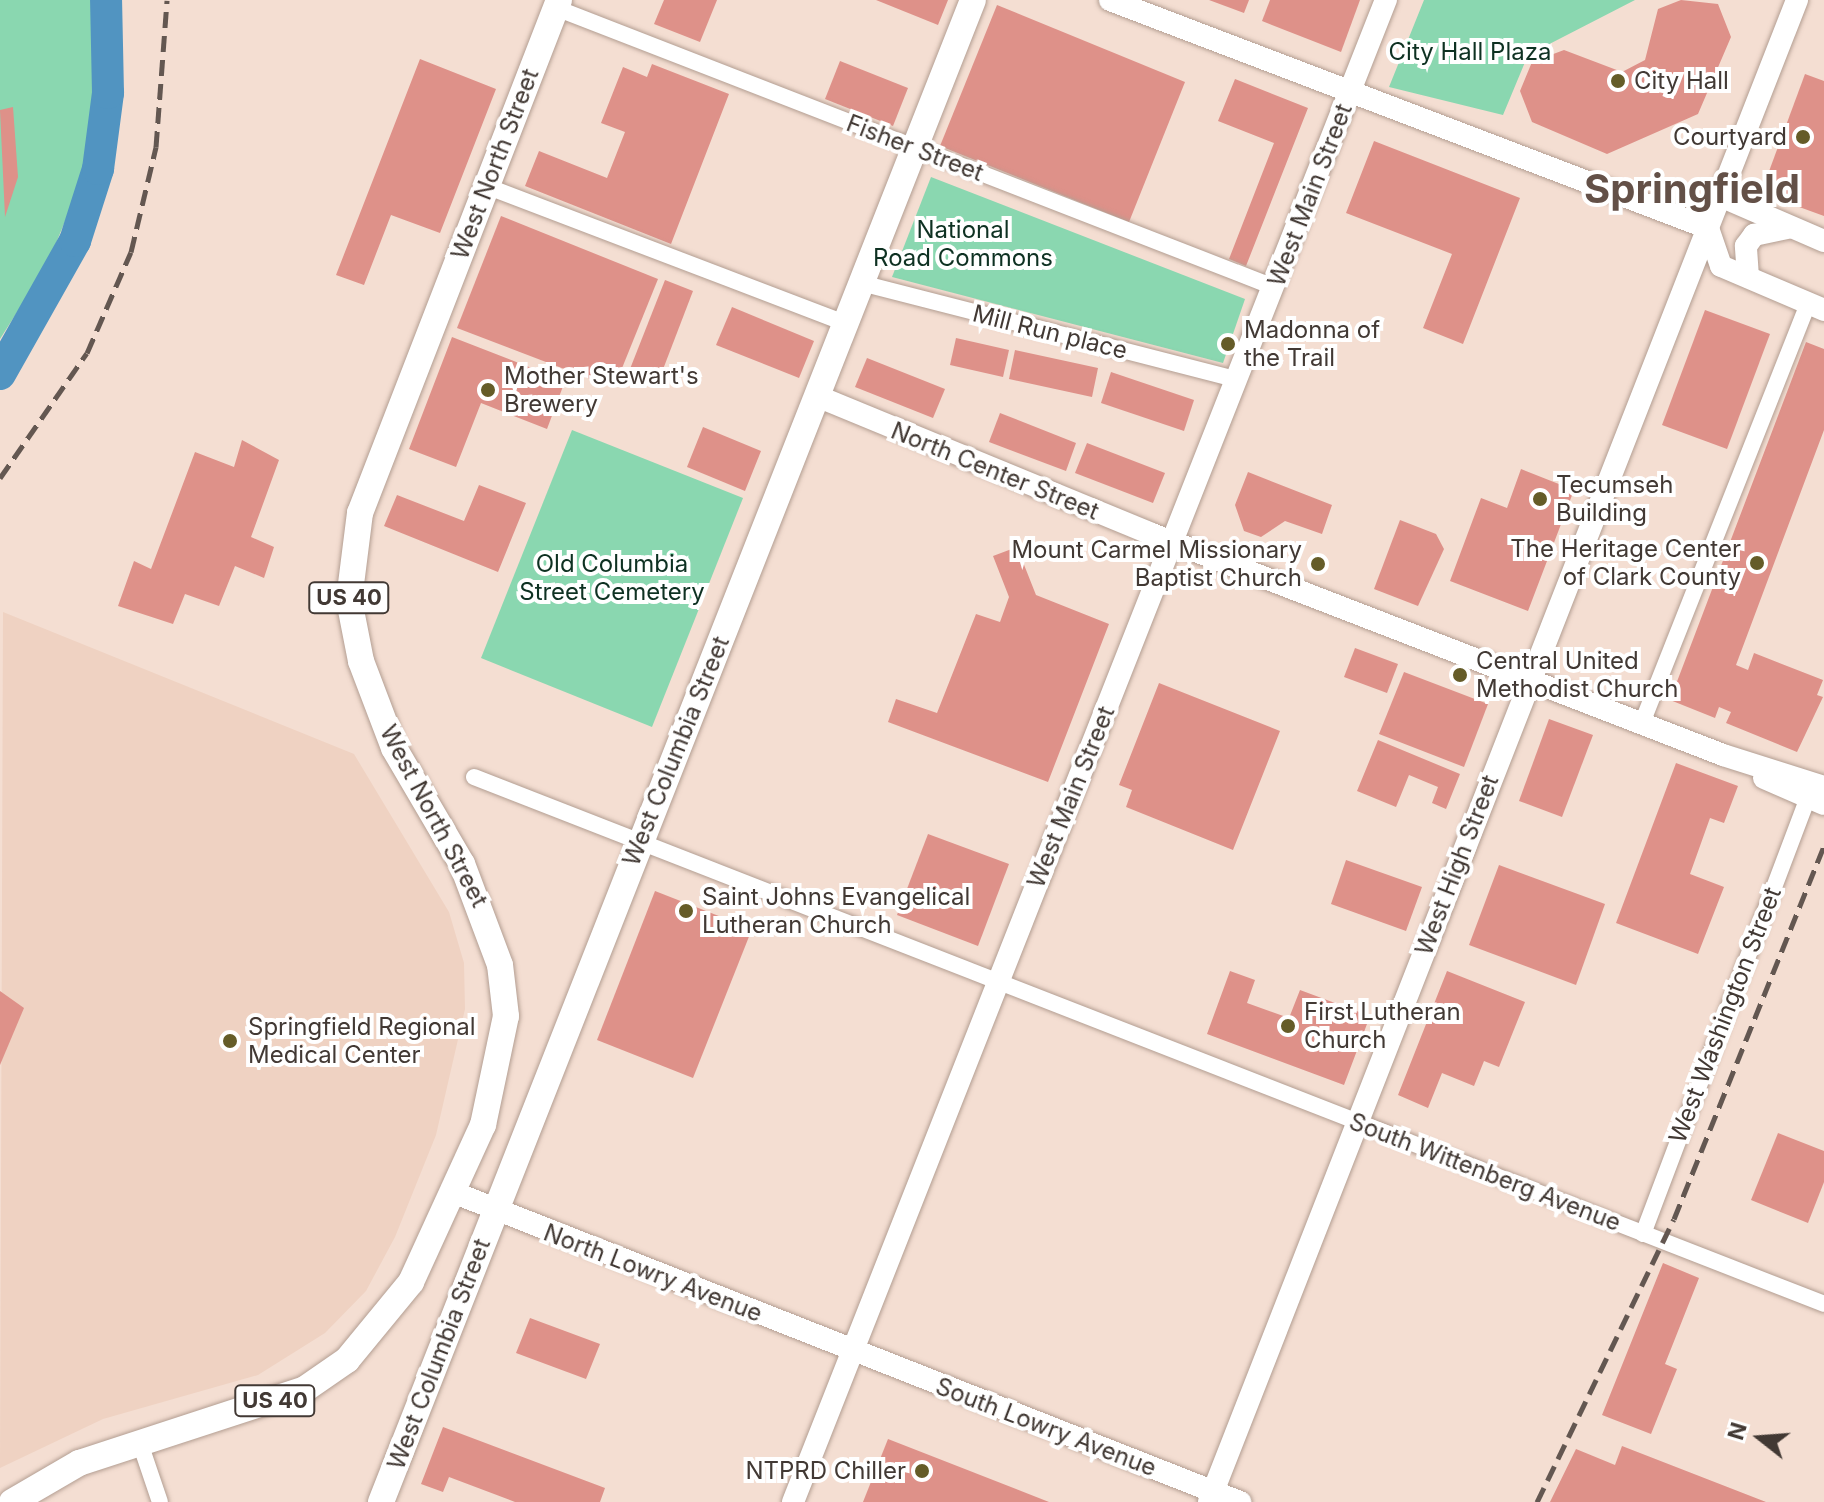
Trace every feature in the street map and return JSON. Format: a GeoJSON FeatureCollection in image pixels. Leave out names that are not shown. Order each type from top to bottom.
{"type":"FeatureCollection","features":[{"type":"Feature","properties":{"kind":"main road","name":"West Columbia Street"},"geometry":{"type":"LineString","coordinates":[[381,1502],[973,0]]}},
{"type":"Feature","properties":{"kind":"main road","name":"West North Street"},"geometry":{"type":"LineString","coordinates":[[12,1502],[79,1463],[141,1446],[305,1389],[347,1360],[411,1282],[455,1193],[498,1071],[506,1016],[500,965],[462,864],[394,748],[361,661],[349,600],[360,513],[558,4]]}},
{"type":"Feature","properties":{"kind":"street"},"geometry":{"type":"LineString","coordinates":[[1110,0],[1708,228],[1721,266],[1816,307],[1642,723]]}},
{"type":"Feature","properties":{"kind":"street","name":"West Main Street"},"geometry":{"type":"LineString","coordinates":[[793,1502],[996,982],[1175,541],[1386,0]]}},
{"type":"Feature","properties":{"kind":"street","name":"West High Street"},"geometry":{"type":"LineString","coordinates":[[1211,1497],[1797,0]]}},
{"type":"Feature","properties":{"kind":"street","name":"Fisher Street"},"geometry":{"type":"LineString","coordinates":[[558,4],[915,148],[1274,287]]}},
{"type":"Feature","properties":{"kind":"street"},"geometry":{"type":"LineString","coordinates":[[486,186],[845,323]]}},
{"type":"Feature","properties":{"kind":"street"},"geometry":{"type":"LineString","coordinates":[[1720,196],[1824,241]]}},
{"type":"Feature","properties":{"kind":"street"},"geometry":{"type":"LineString","coordinates":[[1748,277],[1746,246],[1754,235],[1788,228]]}},
{"type":"Feature","properties":{"kind":"street","name":"Mill Run place"},"geometry":{"type":"LineString","coordinates":[[861,283],[1238,380]]}},
{"type":"Feature","properties":{"kind":"street","name":"North Center Street"},"geometry":{"type":"LineString","coordinates":[[817,396],[1175,541],[1744,763],[1819,796]]}},
{"type":"Feature","properties":{"kind":"street","name":"South Wittenberg Avenue"},"geometry":{"type":"LineString","coordinates":[[474,777],[1824,1304]]}},
{"type":"Feature","properties":{"kind":"street","name":"West Washington Street"},"geometry":{"type":"LineString","coordinates":[[1643,1234],[1819,796]]}},
{"type":"Feature","properties":{"kind":"street","name":"North Lowry Avenue"},"geometry":{"type":"LineString","coordinates":[[455,1193],[852,1351]]}},
{"type":"Feature","properties":{"kind":"street","name":"South Lowry Avenue"},"geometry":{"type":"LineString","coordinates":[[852,1351],[1211,1497],[1240,1502]]}},
{"type":"Feature","properties":{"kind":"street"},"geometry":{"type":"LineString","coordinates":[[141,1446],[160,1502]]}},
{"type":"Feature","properties":{"kind":"shaded area","name":"Springfield Regional Medical Center"},"geometry":{"type":"Polygon","coordinates":[[[3,612],[354,754],[449,912],[464,963],[465,1009],[436,1135],[395,1237],[366,1291],[325,1333],[258,1375],[103,1419],[0,1468],[3,612]]]}},
{"type":"Feature","properties":{"kind":"green space"},"geometry":{"type":"Polygon","coordinates":[[[0,0],[92,0],[92,107],[82,180],[47,265],[0,339],[0,0]]]}},
{"type":"Feature","properties":{"kind":"green space","name":"City Hall Plaza"},"geometry":{"type":"Polygon","coordinates":[[[1424,0],[1635,0],[1528,55],[1503,115],[1389,87],[1424,0]]]}},
{"type":"Feature","properties":{"kind":"green space","name":"National Road Commons"},"geometry":{"type":"Polygon","coordinates":[[[931,177],[1245,299],[1223,363],[892,277],[931,177]]]}},
{"type":"Feature","properties":{"kind":"green space","name":"Old Columbia Street Cemetery"},"geometry":{"type":"Polygon","coordinates":[[[572,430],[743,498],[652,727],[481,658],[572,430]]]}},
{"type":"Feature","properties":{"kind":"building"},"geometry":{"type":"Polygon","coordinates":[[[664,0],[717,0],[700,42],[654,24],[664,0]]]}},
{"type":"Feature","properties":{"kind":"building"},"geometry":{"type":"Polygon","coordinates":[[[876,0],[948,0],[938,25],[876,0]]]}},
{"type":"Feature","properties":{"kind":"building"},"geometry":{"type":"Polygon","coordinates":[[[1209,0],[1249,0],[1244,13],[1209,0]]]}},
{"type":"Feature","properties":{"kind":"building"},"geometry":{"type":"Polygon","coordinates":[[[1270,0],[1360,0],[1341,52],[1262,21],[1270,0]]]}},
{"type":"Feature","properties":{"kind":"building","name":"City Hall"},"geometry":{"type":"Polygon","coordinates":[[[1681,0],[1718,4],[1731,37],[1698,114],[1607,154],[1532,122],[1520,91],[1532,62],[1564,50],[1622,72],[1645,60],[1658,9],[1681,0]]]}},
{"type":"Feature","properties":{"kind":"building"},"geometry":{"type":"Polygon","coordinates":[[[997,5],[1185,82],[1129,222],[940,146],[997,5]]]}},
{"type":"Feature","properties":{"kind":"building"},"geometry":{"type":"Polygon","coordinates":[[[420,59],[496,89],[440,233],[391,215],[364,285],[336,275],[420,59]]]}},
{"type":"Feature","properties":{"kind":"building"},"geometry":{"type":"Polygon","coordinates":[[[840,61],[908,88],[893,126],[825,99],[840,61]]]}},
{"type":"Feature","properties":{"kind":"building"},"geometry":{"type":"Polygon","coordinates":[[[652,64],[729,94],[671,244],[525,186],[539,151],[607,178],[625,132],[601,123],[623,67],[647,77],[652,64]]]}},
{"type":"Feature","properties":{"kind":"building","name":"Courtyard"},"geometry":{"type":"Polygon","coordinates":[[[1805,74],[1824,81],[1824,216],[1761,193],[1805,74]]]}},
{"type":"Feature","properties":{"kind":"building"},"geometry":{"type":"Polygon","coordinates":[[[1235,79],[1308,108],[1246,266],[1229,259],[1274,143],[1218,121],[1235,79]]]}},
{"type":"Feature","properties":{"kind":"building"},"geometry":{"type":"Polygon","coordinates":[[[13,107],[18,177],[5,217],[0,110],[13,107]]]}},
{"type":"Feature","properties":{"kind":"building"},"geometry":{"type":"Polygon","coordinates":[[[1374,141],[1520,198],[1463,344],[1423,328],[1452,254],[1346,213],[1374,141]]]}},
{"type":"Feature","properties":{"kind":"building"},"geometry":{"type":"Polygon","coordinates":[[[501,216],[658,279],[614,388],[457,328],[501,216]]]}},
{"type":"Feature","properties":{"kind":"building"},"geometry":{"type":"Polygon","coordinates":[[[665,280],[693,291],[657,385],[628,374],[665,280]]]}},
{"type":"Feature","properties":{"kind":"building"},"geometry":{"type":"Polygon","coordinates":[[[732,307],[814,341],[799,378],[716,345],[732,307]]]}},
{"type":"Feature","properties":{"kind":"building"},"geometry":{"type":"Polygon","coordinates":[[[1705,310],[1770,334],[1727,449],[1662,425],[1705,310]]]}},
{"type":"Feature","properties":{"kind":"building"},"geometry":{"type":"Polygon","coordinates":[[[452,337],[565,381],[547,429],[481,403],[456,467],[409,449],[452,337]]]}},
{"type":"Feature","properties":{"kind":"building"},"geometry":{"type":"Polygon","coordinates":[[[956,338],[1009,350],[1003,377],[950,365],[956,338]]]}},
{"type":"Feature","properties":{"kind":"building"},"geometry":{"type":"Polygon","coordinates":[[[1806,342],[1824,349],[1824,430],[1736,665],[1748,670],[1754,653],[1823,680],[1817,695],[1823,697],[1797,752],[1726,723],[1731,712],[1719,707],[1715,718],[1670,700],[1806,342]]]}},
{"type":"Feature","properties":{"kind":"building"},"geometry":{"type":"Polygon","coordinates":[[[1015,350],[1098,368],[1092,397],[1009,379],[1015,350]]]}},
{"type":"Feature","properties":{"kind":"building"},"geometry":{"type":"Polygon","coordinates":[[[867,358],[945,389],[933,418],[855,387],[867,358]]]}},
{"type":"Feature","properties":{"kind":"building"},"geometry":{"type":"Polygon","coordinates":[[[1111,372],[1194,400],[1184,431],[1101,403],[1111,372]]]}},
{"type":"Feature","properties":{"kind":"building"},"geometry":{"type":"Polygon","coordinates":[[[1000,413],[1076,443],[1066,471],[989,442],[1000,413]]]}},
{"type":"Feature","properties":{"kind":"building"},"geometry":{"type":"Polygon","coordinates":[[[703,427],[761,451],[745,491],[687,467],[703,427]]]}},
{"type":"Feature","properties":{"kind":"building"},"geometry":{"type":"Polygon","coordinates":[[[242,440],[279,460],[251,537],[274,547],[264,578],[235,566],[219,606],[185,594],[173,624],[118,606],[134,561],[151,569],[195,452],[234,467],[242,440]]]}},
{"type":"Feature","properties":{"kind":"building"},"geometry":{"type":"Polygon","coordinates":[[[1087,443],[1165,473],[1153,503],[1075,473],[1087,443]]]}},
{"type":"Feature","properties":{"kind":"building"},"geometry":{"type":"Polygon","coordinates":[[[1521,469],[1574,490],[1528,611],[1450,581],[1481,498],[1507,508],[1521,469]]]}},
{"type":"Feature","properties":{"kind":"building"},"geometry":{"type":"Polygon","coordinates":[[[1248,472],[1332,505],[1322,534],[1285,521],[1261,537],[1244,531],[1235,505],[1248,472]]]}},
{"type":"Feature","properties":{"kind":"building"},"geometry":{"type":"Polygon","coordinates":[[[479,485],[526,503],[498,572],[384,526],[397,495],[464,521],[479,485]]]}},
{"type":"Feature","properties":{"kind":"building"},"geometry":{"type":"Polygon","coordinates":[[[1400,520],[1436,534],[1444,549],[1418,606],[1374,589],[1400,520]]]}},
{"type":"Feature","properties":{"kind":"building"},"geometry":{"type":"Polygon","coordinates":[[[1017,547],[1036,595],[1109,624],[1048,782],[888,722],[896,699],[937,713],[976,614],[1000,622],[1009,597],[993,556],[1017,547]]]}},
{"type":"Feature","properties":{"kind":"building"},"geometry":{"type":"Polygon","coordinates":[[[1355,648],[1398,664],[1387,693],[1344,677],[1355,648]]]}},
{"type":"Feature","properties":{"kind":"building"},"geometry":{"type":"Polygon","coordinates":[[[1404,672],[1488,704],[1464,767],[1379,734],[1404,672]]]}},
{"type":"Feature","properties":{"kind":"building"},"geometry":{"type":"Polygon","coordinates":[[[1159,683],[1280,731],[1233,850],[1126,807],[1132,790],[1119,785],[1159,683]]]}},
{"type":"Feature","properties":{"kind":"building"},"geometry":{"type":"Polygon","coordinates":[[[1549,719],[1593,735],[1562,817],[1519,801],[1549,719]]]}},
{"type":"Feature","properties":{"kind":"building"},"geometry":{"type":"Polygon","coordinates":[[[1378,740],[1460,774],[1446,809],[1432,803],[1438,787],[1409,775],[1396,807],[1357,791],[1378,740]]]}},
{"type":"Feature","properties":{"kind":"building"},"geometry":{"type":"Polygon","coordinates":[[[1676,763],[1738,786],[1724,823],[1710,818],[1690,874],[1724,887],[1698,954],[1616,923],[1676,763]]]}},
{"type":"Feature","properties":{"kind":"building"},"geometry":{"type":"Polygon","coordinates":[[[928,834],[1009,864],[978,946],[897,915],[928,834]]]}},
{"type":"Feature","properties":{"kind":"building"},"geometry":{"type":"Polygon","coordinates":[[[1346,860],[1422,887],[1406,931],[1331,904],[1346,860]]]}},
{"type":"Feature","properties":{"kind":"building"},"geometry":{"type":"Polygon","coordinates":[[[1499,865],[1605,904],[1576,985],[1469,945],[1499,865]]]}},
{"type":"Feature","properties":{"kind":"building"},"geometry":{"type":"Polygon","coordinates":[[[655,891],[752,929],[693,1078],[597,1040],[655,891]]]}},
{"type":"Feature","properties":{"kind":"building","name":"First Lutheran Church"},"geometry":{"type":"Polygon","coordinates":[[[1230,971],[1255,980],[1247,1003],[1289,1018],[1300,990],[1370,1016],[1344,1085],[1207,1034],[1230,971]]]}},
{"type":"Feature","properties":{"kind":"building"},"geometry":{"type":"Polygon","coordinates":[[[1447,971],[1525,1002],[1499,1067],[1484,1061],[1474,1086],[1442,1073],[1428,1108],[1398,1095],[1447,971]]]}},
{"type":"Feature","properties":{"kind":"building"},"geometry":{"type":"Polygon","coordinates":[[[0,991],[24,1008],[0,1065],[0,991]]]}},
{"type":"Feature","properties":{"kind":"building"},"geometry":{"type":"Polygon","coordinates":[[[1778,1133],[1824,1151],[1824,1182],[1808,1223],[1751,1200],[1778,1133]]]}},
{"type":"Feature","properties":{"kind":"building"},"geometry":{"type":"Polygon","coordinates":[[[1663,1263],[1699,1278],[1665,1364],[1677,1369],[1651,1434],[1602,1415],[1663,1263]]]}},
{"type":"Feature","properties":{"kind":"building"},"geometry":{"type":"Polygon","coordinates":[[[530,1318],[600,1344],[586,1379],[516,1353],[530,1318]]]}},
{"type":"Feature","properties":{"kind":"building"},"geometry":{"type":"Polygon","coordinates":[[[443,1427],[605,1488],[600,1502],[515,1502],[449,1477],[443,1492],[421,1484],[443,1427]]]}},
{"type":"Feature","properties":{"kind":"building","name":"NTPRD Chiller"},"geometry":{"type":"Polygon","coordinates":[[[888,1439],[1049,1502],[863,1502],[888,1439]]]}},
{"type":"Feature","properties":{"kind":"building"},"geometry":{"type":"Polygon","coordinates":[[[1622,1446],[1766,1502],[1550,1502],[1576,1449],[1615,1465],[1622,1446]]]}},
{"type":"Feature","properties":{"kind":"waterway"},"geometry":{"type":"LineString","coordinates":[[0,374],[75,241],[98,169],[108,93],[106,0]]}},
{"type":"Feature","properties":{"kind":"railway"},"geometry":{"type":"LineString","coordinates":[[0,478],[87,353],[131,252],[156,147],[167,0]]}},
{"type":"Feature","properties":{"kind":"railway"},"geometry":{"type":"LineString","coordinates":[[1537,1502],[1674,1219],[1824,845]]}},
{"type":"Feature","properties":{"kind":"place","name":"City Hall"},"geometry":{"type":"Point","coordinates":[1618,81]}},
{"type":"Feature","properties":{"kind":"place","name":"Courtyard"},"geometry":{"type":"Point","coordinates":[1803,137]}},
{"type":"Feature","properties":{"kind":"place","name":"Madonna of the Trail"},"geometry":{"type":"Point","coordinates":[1228,344]}},
{"type":"Feature","properties":{"kind":"place","name":"Mother Stewart's Brewery"},"geometry":{"type":"Point","coordinates":[488,390]}},
{"type":"Feature","properties":{"kind":"place","name":"Tecumseh Building"},"geometry":{"type":"Point","coordinates":[1540,499]}},
{"type":"Feature","properties":{"kind":"place","name":"The Heritage Center of Clark County"},"geometry":{"type":"Point","coordinates":[1757,563]}},
{"type":"Feature","properties":{"kind":"place","name":"Mount Carmel Missionary Baptist Church"},"geometry":{"type":"Point","coordinates":[1318,564]}},
{"type":"Feature","properties":{"kind":"place","name":"Central United Methodist Church"},"geometry":{"type":"Point","coordinates":[1460,675]}},
{"type":"Feature","properties":{"kind":"place","name":"Saint Johns Evangelical Lutheran Church"},"geometry":{"type":"Point","coordinates":[686,911]}},
{"type":"Feature","properties":{"kind":"place","name":"First Lutheran Church"},"geometry":{"type":"Point","coordinates":[1288,1026]}},
{"type":"Feature","properties":{"kind":"place","name":"Springfield Regional Medical Center"},"geometry":{"type":"Point","coordinates":[230,1041]}},
{"type":"Feature","properties":{"kind":"place","name":"NTPRD Chiller"},"geometry":{"type":"Point","coordinates":[922,1471]}},
{"type":"Feature","properties":{"kind":"district","name":"Springfield"},"geometry":{"type":"Point","coordinates":[1692,189]}}]}
